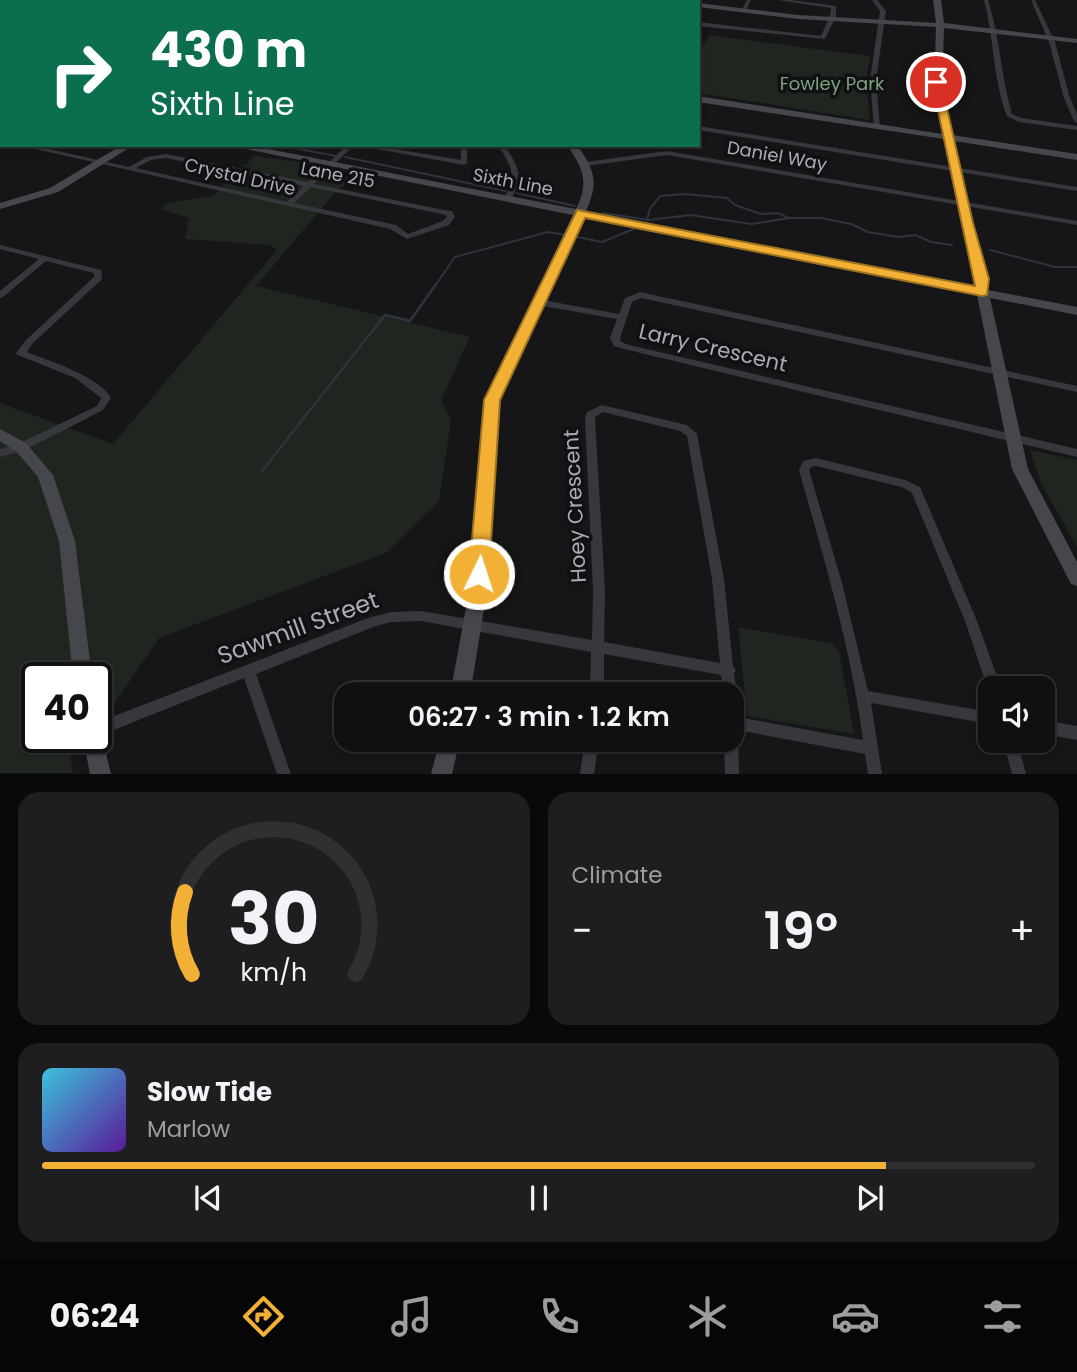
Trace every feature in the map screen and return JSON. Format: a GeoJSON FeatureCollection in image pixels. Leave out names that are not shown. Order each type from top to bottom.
{"type":"FeatureCollection","features":[{"type":"Feature","properties":{"kind":"street"},"geometry":{"type":"LineString","coordinates":[[743,10],[749,0]]}},
{"type":"Feature","properties":{"kind":"street"},"geometry":{"type":"LineString","coordinates":[[700,24],[822,38],[835,9],[831,6],[780,0]]}},
{"type":"Feature","properties":{"kind":"street"},"geometry":{"type":"LineString","coordinates":[[874,0],[882,7],[873,80],[877,127]]}},
{"type":"Feature","properties":{"kind":"street"},"geometry":{"type":"LineString","coordinates":[[937,0],[939,25],[936,82],[962,204],[978,263],[1011,437],[1027,486],[1077,579]]}},
{"type":"Feature","properties":{"kind":"street"},"geometry":{"type":"LineString","coordinates":[[986,0],[995,32],[1001,88],[1009,115],[1018,120],[1077,128]]}},
{"type":"Feature","properties":{"kind":"street"},"geometry":{"type":"LineString","coordinates":[[1033,0],[1051,38],[1068,102],[1077,121]]}},
{"type":"Feature","properties":{"kind":"street"},"geometry":{"type":"LineString","coordinates":[[700,5],[831,19],[939,25],[1077,41]]}},
{"type":"Feature","properties":{"kind":"street"},"geometry":{"type":"LineString","coordinates":[[700,99],[1077,157]]}},
{"type":"Feature","properties":{"kind":"street"},"geometry":{"type":"LineString","coordinates":[[700,128],[1077,189]]}},
{"type":"Feature","properties":{"kind":"street","name":"Crystal Drive"},"geometry":{"type":"LineString","coordinates":[[31,147],[393,227],[407,237]]}},
{"type":"Feature","properties":{"kind":"street"},"geometry":{"type":"LineString","coordinates":[[0,206],[47,193],[126,147]]}},
{"type":"Feature","properties":{"kind":"street","name":"Sixth Line"},"geometry":{"type":"LineString","coordinates":[[242,147],[581,213],[982,285],[1077,311]]}},
{"type":"Feature","properties":{"kind":"street"},"geometry":{"type":"LineString","coordinates":[[289,204],[349,147]]}},
{"type":"Feature","properties":{"kind":"street"},"geometry":{"type":"LineString","coordinates":[[370,147],[464,163],[464,147]]}},
{"type":"Feature","properties":{"kind":"street"},"geometry":{"type":"LineString","coordinates":[[502,147],[516,167],[515,189],[507,198]]}},
{"type":"Feature","properties":{"kind":"street"},"geometry":{"type":"LineString","coordinates":[[463,682],[474,624],[492,400],[581,213],[589,185],[586,163],[574,147]]}},
{"type":"Feature","properties":{"kind":"street","name":"Daniel Way"},"geometry":{"type":"LineString","coordinates":[[586,163],[667,153],[1077,223]]}},
{"type":"Feature","properties":{"kind":"street","name":"Lane 215"},"geometry":{"type":"LineString","coordinates":[[130,169],[149,158],[161,156],[449,213],[451,217],[446,223],[407,237]]}},
{"type":"Feature","properties":{"kind":"street"},"geometry":{"type":"LineString","coordinates":[[0,247],[94,270],[99,274],[21,353],[78,376],[106,398],[100,408],[21,447],[0,453]]}},
{"type":"Feature","properties":{"kind":"street"},"geometry":{"type":"LineString","coordinates":[[0,295],[44,259]]}},
{"type":"Feature","properties":{"kind":"street","name":"Larry Crescent"},"geometry":{"type":"LineString","coordinates":[[999,372],[640,295],[630,297],[615,338],[617,344],[622,346],[1011,437]]}},
{"type":"Feature","properties":{"kind":"street"},"geometry":{"type":"LineString","coordinates":[[537,302],[622,317]]}},
{"type":"Feature","properties":{"kind":"street"},"geometry":{"type":"LineString","coordinates":[[999,372],[1077,389]]}},
{"type":"Feature","properties":{"kind":"street","name":"Hoey Crescent"},"geometry":{"type":"LineString","coordinates":[[599,647],[599,568],[590,419],[591,414],[602,408],[683,428],[692,434],[718,579],[729,670]]}},
{"type":"Feature","properties":{"kind":"street"},"geometry":{"type":"LineString","coordinates":[[0,434],[21,447],[45,475],[67,541],[81,662]]}},
{"type":"Feature","properties":{"kind":"street"},"geometry":{"type":"LineString","coordinates":[[1011,437],[1077,453]]}},
{"type":"Feature","properties":{"kind":"street"},"geometry":{"type":"LineString","coordinates":[[875,774],[864,696],[842,601],[804,470],[811,462],[905,484],[916,490],[971,621],[989,676]]}},
{"type":"Feature","properties":{"kind":"street","name":"Sawmill Street"},"geometry":{"type":"LineString","coordinates":[[112,724],[391,617],[421,616],[474,624],[729,670]]}},
{"type":"Feature","properties":{"kind":"street"},"geometry":{"type":"LineString","coordinates":[[598,682],[599,647]]}},
{"type":"Feature","properties":{"kind":"street"},"geometry":{"type":"LineString","coordinates":[[248,670],[284,774]]}},
{"type":"Feature","properties":{"kind":"street"},"geometry":{"type":"LineString","coordinates":[[729,670],[729,682]]}},
{"type":"Feature","properties":{"kind":"street"},"geometry":{"type":"LineString","coordinates":[[864,696],[978,716]]}},
{"type":"Feature","properties":{"kind":"street"},"geometry":{"type":"LineString","coordinates":[[744,725],[872,748]]}},
{"type":"Feature","properties":{"kind":"street"},"geometry":{"type":"LineString","coordinates":[[1055,729],[1077,733]]}},
{"type":"Feature","properties":{"kind":"street"},"geometry":{"type":"LineString","coordinates":[[441,774],[447,752]]}},
{"type":"Feature","properties":{"kind":"street"},"geometry":{"type":"LineString","coordinates":[[587,774],[590,752]]}},
{"type":"Feature","properties":{"kind":"street"},"geometry":{"type":"LineString","coordinates":[[732,752],[732,774]]}},
{"type":"Feature","properties":{"kind":"street"},"geometry":{"type":"LineString","coordinates":[[96,753],[100,774]]}},
{"type":"Feature","properties":{"kind":"street"},"geometry":{"type":"LineString","coordinates":[[1013,753],[1019,774]]}},
{"type":"Feature","properties":{"kind":"green space","name":"Fowley Park"},"geometry":{"type":"Polygon","coordinates":[[[709,35],[870,56],[866,82],[870,120],[700,93],[700,51],[709,35]]]}},
{"type":"Feature","properties":{"kind":"green space"},"geometry":{"type":"Polygon","coordinates":[[[255,156],[328,166],[362,179],[338,189],[256,286],[470,337],[441,400],[451,420],[439,501],[386,553],[159,638],[112,707],[112,662],[21,662],[21,753],[70,753],[73,773],[0,773],[0,403],[113,444],[277,250],[270,245],[185,239],[189,218],[162,210],[166,203],[212,196],[255,156]]]}},
{"type":"Feature","properties":{"kind":"green space"},"geometry":{"type":"Polygon","coordinates":[[[1030,450],[1077,460],[1077,547],[1041,483],[1030,450]]]}},
{"type":"Feature","properties":{"kind":"green space"},"geometry":{"type":"Polygon","coordinates":[[[738,627],[831,643],[839,651],[854,734],[747,716],[738,627]]]}},
{"type":"Feature","properties":{"kind":"waterway"},"geometry":{"type":"LineString","coordinates":[[288,147],[336,156]]}},
{"type":"Feature","properties":{"kind":"waterway"},"geometry":{"type":"LineString","coordinates":[[345,157],[506,191]]}},
{"type":"Feature","properties":{"kind":"waterway"},"geometry":{"type":"LineString","coordinates":[[517,193],[575,206]]}},
{"type":"Feature","properties":{"kind":"waterway"},"geometry":{"type":"LineString","coordinates":[[647,220],[650,209],[660,196],[685,194],[727,198],[735,205],[761,214],[777,213],[789,218]]}},
{"type":"Feature","properties":{"kind":"waterway"},"geometry":{"type":"LineString","coordinates":[[603,213],[647,220]]}},
{"type":"Feature","properties":{"kind":"waterway"},"geometry":{"type":"LineString","coordinates":[[647,220],[690,215],[752,224],[789,218]]}},
{"type":"Feature","properties":{"kind":"waterway"},"geometry":{"type":"LineString","coordinates":[[789,218],[821,218],[851,224],[868,232],[898,237],[915,235],[931,242],[952,245]]}},
{"type":"Feature","properties":{"kind":"waterway"},"geometry":{"type":"LineString","coordinates":[[572,236],[602,242],[636,228]]}},
{"type":"Feature","properties":{"kind":"waterway"},"geometry":{"type":"LineString","coordinates":[[435,286],[455,257],[548,232],[566,235]]}},
{"type":"Feature","properties":{"kind":"waterway"},"geometry":{"type":"LineString","coordinates":[[990,250],[1055,267],[1077,267]]}},
{"type":"Feature","properties":{"kind":"waterway"},"geometry":{"type":"LineString","coordinates":[[262,471],[385,315],[410,321],[436,284]]}},
{"type":"Feature","properties":{"kind":"route"},"geometry":{"type":"LineString","coordinates":[[479,574],[492,400],[581,213],[982,292],[979,264],[967,223],[936,82]]}}]}
